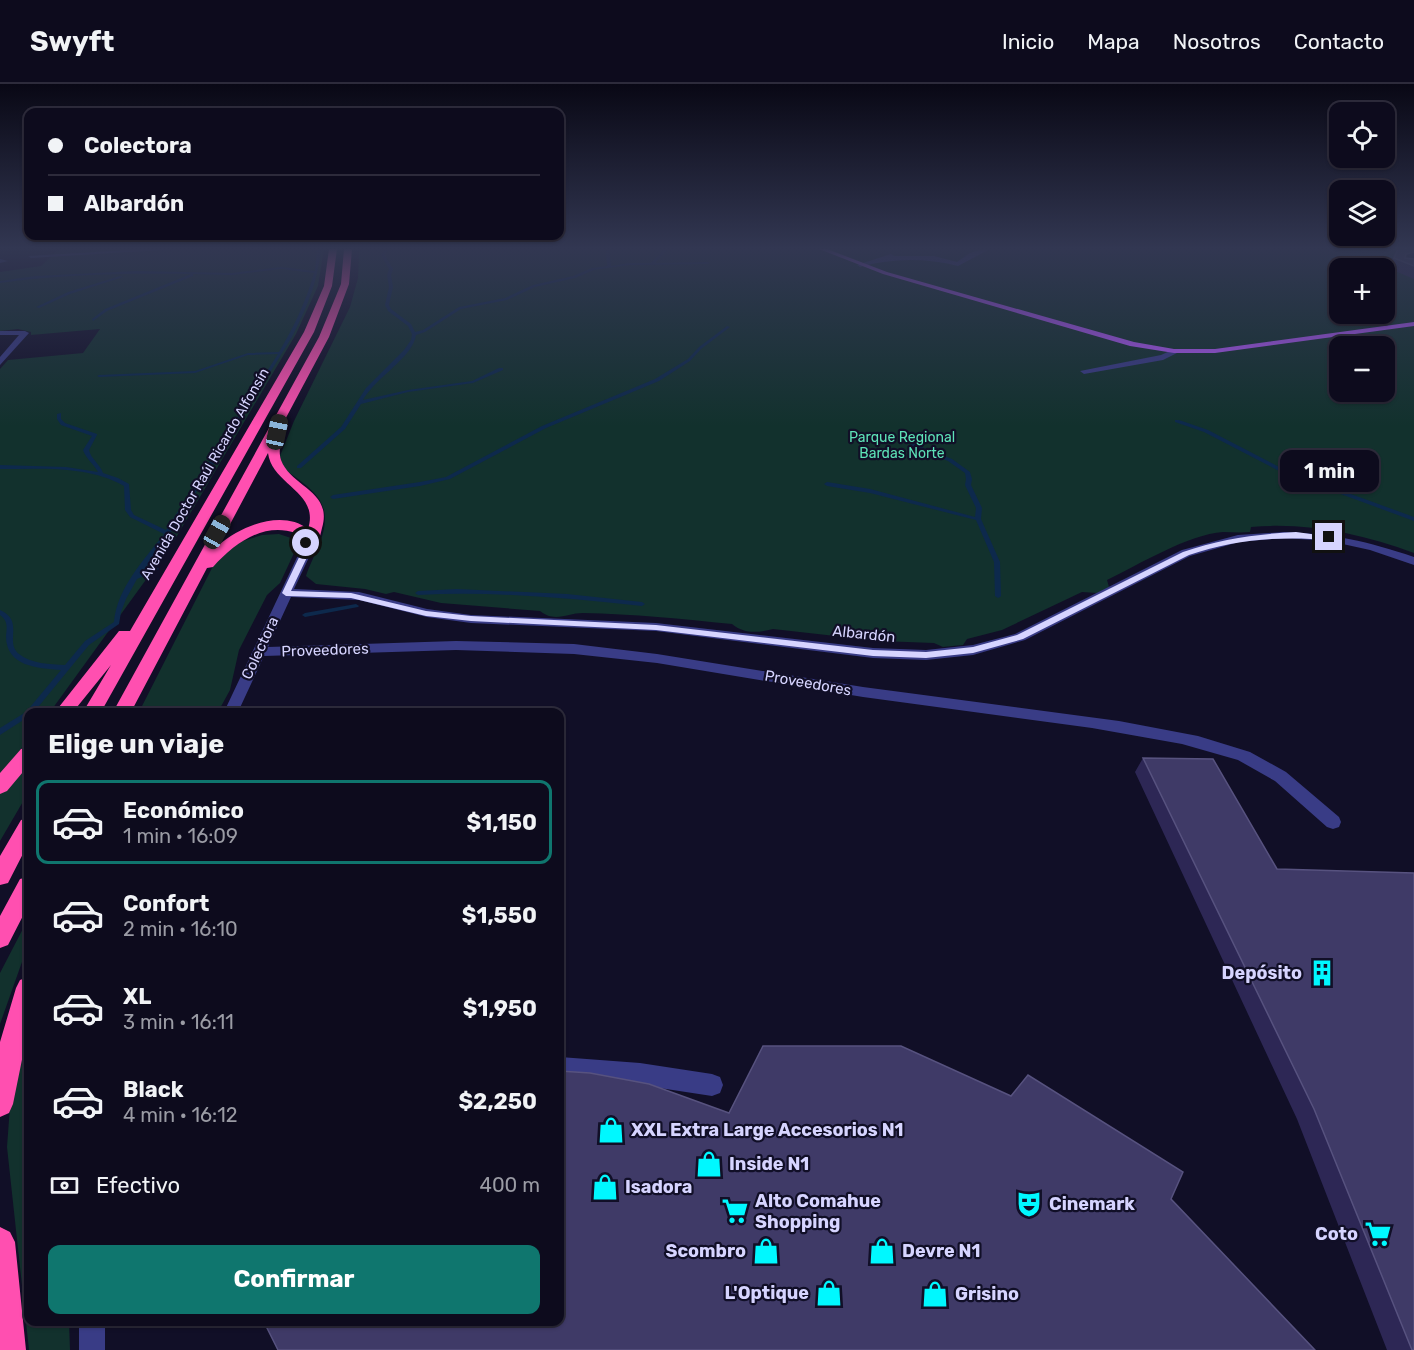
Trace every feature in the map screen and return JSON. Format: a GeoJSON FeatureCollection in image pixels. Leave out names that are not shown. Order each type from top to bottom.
{"type":"FeatureCollection","features":[{"type":"Feature","properties":{"kind":"highway","name":"Avenida Doctor Raúl Ricardo Alfonsín"},"geometry":{"type":"LineString","coordinates":[[94,708],[309,332],[319,308]]}},
{"type":"Feature","properties":{"kind":"highway"},"geometry":{"type":"LineString","coordinates":[[124,708],[337,308]]}},
{"type":"Feature","properties":{"kind":"highway"},"geometry":{"type":"LineString","coordinates":[[281,415],[274,449],[275,462],[309,495],[318,515],[315,531],[306,551]]}},
{"type":"Feature","properties":{"kind":"highway"},"geometry":{"type":"LineString","coordinates":[[185,591],[228,543],[260,527],[285,525],[302,530],[305,536],[306,551]]}},
{"type":"Feature","properties":{"kind":"highway"},"geometry":{"type":"LineString","coordinates":[[67,708],[164,583]]}},
{"type":"Feature","properties":{"kind":"highway"},"geometry":{"type":"LineString","coordinates":[[0,786],[24,759]]}},
{"type":"Feature","properties":{"kind":"highway"},"geometry":{"type":"LineString","coordinates":[[0,876],[24,832]]}},
{"type":"Feature","properties":{"kind":"highway"},"geometry":{"type":"LineString","coordinates":[[0,938],[24,893]]}},
{"type":"Feature","properties":{"kind":"highway"},"geometry":{"type":"LineString","coordinates":[[0,1104],[9,1054],[24,1002]]}},
{"type":"Feature","properties":{"kind":"highway"},"geometry":{"type":"LineString","coordinates":[[0,1242],[10,1350]]}},
{"type":"Feature","properties":{"kind":"main road"},"geometry":{"type":"LineString","coordinates":[[1009,308],[1133,344],[1174,351],[1215,351],[1414,324]]}},
{"type":"Feature","properties":{"kind":"street"},"geometry":{"type":"LineString","coordinates":[[0,333],[24,332],[24,336],[0,362]]}},
{"type":"Feature","properties":{"kind":"street"},"geometry":{"type":"LineString","coordinates":[[1084,371],[1160,358],[1174,351]]}},
{"type":"Feature","properties":{"kind":"street","name":"Albardón"},"geometry":{"type":"LineString","coordinates":[[286,593],[351,595],[426,613],[471,619],[656,627],[873,653],[926,655],[973,650],[1020,637],[1186,553],[1238,538],[1284,535],[1318,536],[1363,544],[1414,561]]}},
{"type":"Feature","properties":{"kind":"street","name":"Colectora"},"geometry":{"type":"LineString","coordinates":[[233,708],[306,551]]}},
{"type":"Feature","properties":{"kind":"street","name":"Proveedores"},"geometry":{"type":"LineString","coordinates":[[257,652],[441,646],[572,649],[697,663],[860,692],[1095,723],[1205,744],[1245,757],[1295,787],[1333,822]]}},
{"type":"Feature","properties":{"kind":"street"},"geometry":{"type":"LineString","coordinates":[[564,1068],[640,1074],[712,1085]]}},
{"type":"Feature","properties":{"kind":"street"},"geometry":{"type":"LineString","coordinates":[[92,1326],[92,1350]]}},
{"type":"Feature","properties":{"kind":"green space"},"geometry":{"type":"Polygon","coordinates":[[[0,308],[308,308],[296,334],[174,541],[53,708],[24,708],[24,745],[0,775],[0,369],[8,360],[83,353],[100,329],[31,335],[31,332],[18,329],[0,331],[0,308]]]}},
{"type":"Feature","properties":{"kind":"green space","name":"Parque Regional Bardas Norte"},"geometry":{"type":"Polygon","coordinates":[[[349,308],[1329,308],[1329,324],[1395,324],[1395,308],[1414,308],[1414,553],[1354,535],[1293,526],[1251,527],[1250,532],[1210,534],[1164,551],[1107,580],[1109,587],[1097,593],[1082,592],[1002,630],[967,639],[963,645],[943,647],[934,643],[880,641],[773,629],[751,632],[741,630],[732,624],[620,614],[583,613],[556,617],[545,615],[540,611],[441,603],[394,592],[386,594],[365,589],[316,584],[306,576],[324,530],[323,508],[312,491],[283,468],[280,456],[294,421],[349,308]]]}},
{"type":"Feature","properties":{"kind":"green space"},"geometry":{"type":"Polygon","coordinates":[[[279,534],[294,539],[295,551],[280,583],[267,595],[239,650],[230,690],[220,708],[141,708],[213,566],[234,546],[262,535],[279,534]]]}},
{"type":"Feature","properties":{"kind":"green space"},"geometry":{"type":"Polygon","coordinates":[[[24,766],[24,800],[0,841],[0,793],[24,766]]]}},
{"type":"Feature","properties":{"kind":"green space"},"geometry":{"type":"Polygon","coordinates":[[[24,927],[24,956],[0,1024],[0,973],[24,927]]]}},
{"type":"Feature","properties":{"kind":"green space"},"geometry":{"type":"Polygon","coordinates":[[[24,1038],[24,1304],[7,1147],[11,1093],[24,1038]]]}},
{"type":"Feature","properties":{"kind":"green space"},"geometry":{"type":"Polygon","coordinates":[[[26,1326],[69,1326],[70,1350],[29,1350],[26,1326]]]}},
{"type":"Feature","properties":{"kind":"building","name":"Depósito"},"geometry":{"type":"Polygon","coordinates":[[[1143,758],[1213,759],[1277,869],[1414,873],[1414,1350],[1412,1350],[1314,1109],[1143,758]]]}},
{"type":"Feature","properties":{"kind":"building"},"geometry":{"type":"Polygon","coordinates":[[[763,1046],[901,1046],[1011,1096],[1028,1075],[1183,1172],[1171,1199],[1315,1350],[278,1350],[266,1326],[564,1326],[564,1071],[590,1073],[649,1084],[729,1113],[763,1046]]]}},
{"type":"Feature","properties":{"kind":"waterway"},"geometry":{"type":"LineString","coordinates":[[93,320],[111,308]]}},
{"type":"Feature","properties":{"kind":"waterway"},"geometry":{"type":"LineString","coordinates":[[33,708],[87,643],[117,623],[118,612],[130,586],[173,525],[278,357],[304,308]]}},
{"type":"Feature","properties":{"kind":"waterway"},"geometry":{"type":"LineString","coordinates":[[388,308],[410,325],[414,334]]}},
{"type":"Feature","properties":{"kind":"waterway"},"geometry":{"type":"LineString","coordinates":[[414,334],[424,331],[460,308]]}},
{"type":"Feature","properties":{"kind":"waterway"},"geometry":{"type":"LineString","coordinates":[[333,497],[448,478],[544,427],[657,380],[689,360],[700,348],[728,327]]}},
{"type":"Feature","properties":{"kind":"waterway"},"geometry":{"type":"LineString","coordinates":[[359,403],[368,389],[406,351],[414,334]]}},
{"type":"Feature","properties":{"kind":"waterway"},"geometry":{"type":"LineString","coordinates":[[99,376],[195,372],[248,354],[279,353]]}},
{"type":"Feature","properties":{"kind":"waterway"},"geometry":{"type":"LineString","coordinates":[[359,403],[408,391],[473,382],[501,369]]}},
{"type":"Feature","properties":{"kind":"waterway"},"geometry":{"type":"LineString","coordinates":[[299,467],[343,428],[359,403]]}},
{"type":"Feature","properties":{"kind":"waterway"},"geometry":{"type":"LineString","coordinates":[[59,414],[59,419],[63,424],[95,435],[86,450],[101,474]]}},
{"type":"Feature","properties":{"kind":"waterway"},"geometry":{"type":"LineString","coordinates":[[1177,421],[1206,431],[1283,471],[1414,519]]}},
{"type":"Feature","properties":{"kind":"waterway"},"geometry":{"type":"LineString","coordinates":[[902,434],[917,447],[950,460],[967,472],[968,485],[979,508],[978,519]]}},
{"type":"Feature","properties":{"kind":"waterway"},"geometry":{"type":"LineString","coordinates":[[0,467],[66,469],[101,474]]}},
{"type":"Feature","properties":{"kind":"waterway"},"geometry":{"type":"LineString","coordinates":[[101,474],[127,485],[128,510],[132,516],[167,533]]}},
{"type":"Feature","properties":{"kind":"waterway"},"geometry":{"type":"LineString","coordinates":[[827,484],[870,491],[978,519]]}},
{"type":"Feature","properties":{"kind":"waterway"},"geometry":{"type":"LineString","coordinates":[[978,519],[997,562],[998,596]]}},
{"type":"Feature","properties":{"kind":"waterway"},"geometry":{"type":"LineString","coordinates":[[138,577],[156,569]]}},
{"type":"Feature","properties":{"kind":"waterway"},"geometry":{"type":"LineString","coordinates":[[418,593],[457,591],[567,596],[642,604]]}},
{"type":"Feature","properties":{"kind":"waterway"},"geometry":{"type":"LineString","coordinates":[[305,615],[356,606]]}},
{"type":"Feature","properties":{"kind":"waterway"},"geometry":{"type":"LineString","coordinates":[[0,612],[5,615],[10,624],[10,646],[16,656],[37,664],[66,668]]}},
{"type":"Feature","properties":{"kind":"waterway"},"geometry":{"type":"LineString","coordinates":[[0,732],[24,717]]}},
{"type":"Feature","properties":{"kind":"place","name":"Depósito"},"geometry":{"type":"Point","coordinates":[1322,973]}},
{"type":"Feature","properties":{"kind":"place","name":"XXL Extra Large Accesorios N1"},"geometry":{"type":"Point","coordinates":[611,1130]}},
{"type":"Feature","properties":{"kind":"place","name":"Inside N1"},"geometry":{"type":"Point","coordinates":[709,1164]}},
{"type":"Feature","properties":{"kind":"place","name":"Isadora"},"geometry":{"type":"Point","coordinates":[605,1187]}},
{"type":"Feature","properties":{"kind":"place","name":"Cinemark"},"geometry":{"type":"Point","coordinates":[1029,1204]}},
{"type":"Feature","properties":{"kind":"place","name":"Alto Comahue Shopping"},"geometry":{"type":"Point","coordinates":[735,1211]}},
{"type":"Feature","properties":{"kind":"place","name":"Coto"},"geometry":{"type":"Point","coordinates":[1378,1234]}},
{"type":"Feature","properties":{"kind":"place","name":"Scombro"},"geometry":{"type":"Point","coordinates":[766,1251]}},
{"type":"Feature","properties":{"kind":"place","name":"Devre N1"},"geometry":{"type":"Point","coordinates":[882,1251]}},
{"type":"Feature","properties":{"kind":"place","name":"L'Optique"},"geometry":{"type":"Point","coordinates":[829,1293]}},
{"type":"Feature","properties":{"kind":"place","name":"Grisino"},"geometry":{"type":"Point","coordinates":[935,1294]}},
{"type":"Feature","properties":{"kind":"route"},"geometry":{"type":"LineString","coordinates":[[306,543],[306,551],[286,593],[351,595],[426,613],[471,619],[656,627],[873,653],[926,655],[973,650],[998,645],[1020,637],[1186,553],[1206,546],[1238,538],[1260,536],[1329,537]]}}]}
